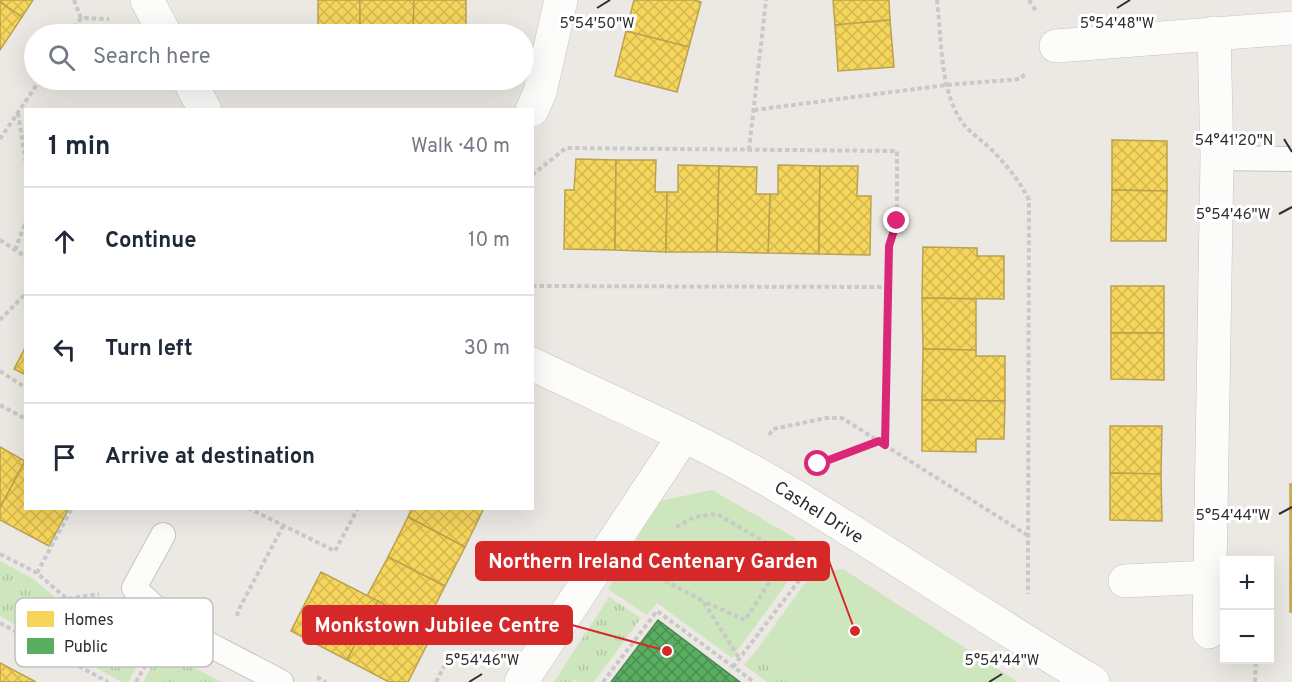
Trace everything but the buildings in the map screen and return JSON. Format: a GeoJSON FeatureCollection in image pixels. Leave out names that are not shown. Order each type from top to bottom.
{"type":"FeatureCollection","features":[{"type":"Feature","properties":{"kind":"street"},"geometry":{"type":"LineString","coordinates":[[147,0],[160,24]]}},
{"type":"Feature","properties":{"kind":"street"},"geometry":{"type":"LineString","coordinates":[[533,108],[540,92],[561,0]]}},
{"type":"Feature","properties":{"kind":"street"},"geometry":{"type":"LineString","coordinates":[[1056,46],[1292,28]]}},
{"type":"Feature","properties":{"kind":"street"},"geometry":{"type":"LineString","coordinates":[[1209,632],[1217,158],[1214,33]]}},
{"type":"Feature","properties":{"kind":"street"},"geometry":{"type":"LineString","coordinates":[[194,90],[204,108]]}},
{"type":"Feature","properties":{"kind":"street","name":"Cashel Drive"},"geometry":{"type":"LineString","coordinates":[[534,365],[745,467],[841,525],[1014,636],[1094,682]]}},
{"type":"Feature","properties":{"kind":"street"},"geometry":{"type":"LineString","coordinates":[[528,672],[683,436]]}},
{"type":"Feature","properties":{"kind":"street"},"geometry":{"type":"LineString","coordinates":[[1125,581],[1210,577]]}},
{"type":"Feature","properties":{"kind":"lane"},"geometry":{"type":"LineString","coordinates":[[1217,158],[1292,159]]}},
{"type":"Feature","properties":{"kind":"lane"},"geometry":{"type":"LineString","coordinates":[[145,598],[134,588],[164,535]]}},
{"type":"Feature","properties":{"kind":"lane"},"geometry":{"type":"LineString","coordinates":[[213,646],[281,682]]}},
{"type":"Feature","properties":{"kind":"path"},"geometry":{"type":"LineString","coordinates":[[749,150],[766,0]]}},
{"type":"Feature","properties":{"kind":"path"},"geometry":{"type":"LineString","coordinates":[[937,0],[946,85],[952,107],[966,127],[993,150],[1021,183],[1029,200],[1028,593],[1014,636]]}},
{"type":"Feature","properties":{"kind":"path"},"geometry":{"type":"LineString","coordinates":[[77,24],[81,18]]}},
{"type":"Feature","properties":{"kind":"path"},"geometry":{"type":"LineString","coordinates":[[754,110],[946,85],[1020,79],[1056,46]]}},
{"type":"Feature","properties":{"kind":"path"},"geometry":{"type":"LineString","coordinates":[[0,139],[33,90]]}},
{"type":"Feature","properties":{"kind":"path"},"geometry":{"type":"LineString","coordinates":[[18,112],[24,150]]}},
{"type":"Feature","properties":{"kind":"path"},"geometry":{"type":"LineString","coordinates":[[534,173],[566,148],[897,151],[897,221],[889,246],[885,445]]}},
{"type":"Feature","properties":{"kind":"path"},"geometry":{"type":"LineString","coordinates":[[15,250],[24,225]]}},
{"type":"Feature","properties":{"kind":"path"},"geometry":{"type":"LineString","coordinates":[[0,240],[24,256]]}},
{"type":"Feature","properties":{"kind":"path"},"geometry":{"type":"LineString","coordinates":[[534,286],[888,288]]}},
{"type":"Feature","properties":{"kind":"path"},"geometry":{"type":"LineString","coordinates":[[0,320],[24,294]]}},
{"type":"Feature","properties":{"kind":"path"},"geometry":{"type":"LineString","coordinates":[[0,371],[24,387]]}},
{"type":"Feature","properties":{"kind":"path"},"geometry":{"type":"LineString","coordinates":[[0,405],[24,418]]}},
{"type":"Feature","properties":{"kind":"path"},"geometry":{"type":"LineString","coordinates":[[745,467],[773,429],[826,418],[842,418],[1028,535]]}},
{"type":"Feature","properties":{"kind":"path"},"geometry":{"type":"LineString","coordinates":[[791,494],[818,464],[879,441]]}},
{"type":"Feature","properties":{"kind":"path"},"geometry":{"type":"LineString","coordinates":[[37,573],[71,510]]}},
{"type":"Feature","properties":{"kind":"path"},"geometry":{"type":"LineString","coordinates":[[252,510],[335,551],[357,510]]}},
{"type":"Feature","properties":{"kind":"path"},"geometry":{"type":"LineString","coordinates":[[656,555],[652,564],[662,579],[745,620],[787,555],[717,514],[694,517],[669,531]]}},
{"type":"Feature","properties":{"kind":"path"},"geometry":{"type":"LineString","coordinates":[[733,667],[841,525]]}},
{"type":"Feature","properties":{"kind":"path"},"geometry":{"type":"LineString","coordinates":[[237,621],[237,611],[283,526]]}},
{"type":"Feature","properties":{"kind":"path"},"geometry":{"type":"LineString","coordinates":[[0,554],[37,573],[66,598]]}},
{"type":"Feature","properties":{"kind":"path"},"geometry":{"type":"LineString","coordinates":[[73,598],[134,588]]}},
{"type":"Feature","properties":{"kind":"path"},"geometry":{"type":"LineString","coordinates":[[703,601],[740,658]]}},
{"type":"Feature","properties":{"kind":"path"},"geometry":{"type":"LineString","coordinates":[[777,610],[782,614]]}},
{"type":"Feature","properties":{"kind":"path"},"geometry":{"type":"LineString","coordinates":[[603,682],[657,611],[754,682]]}},
{"type":"Feature","properties":{"kind":"path"},"geometry":{"type":"LineString","coordinates":[[0,623],[15,631]]}},
{"type":"Feature","properties":{"kind":"path"},"geometry":{"type":"LineString","coordinates":[[436,682],[451,653],[528,672]]}},
{"type":"Feature","properties":{"kind":"path"},"geometry":{"type":"LineString","coordinates":[[1254,682],[1256,664]]}},
{"type":"Feature","properties":{"kind":"path"},"geometry":{"type":"LineString","coordinates":[[81,667],[108,682]]}},
{"type":"Feature","properties":{"kind":"path"},"geometry":{"type":"LineString","coordinates":[[316,677],[326,682]]}},
{"type":"Feature","properties":{"kind":"green space"},"geometry":{"type":"Polygon","coordinates":[[[712,490],[795,538],[800,565],[732,658],[657,603],[647,615],[608,589],[659,501],[712,490]]]}},
{"type":"Feature","properties":{"kind":"green space"},"geometry":{"type":"Polygon","coordinates":[[[0,561],[32,578],[56,598],[15,598],[15,624],[0,616],[0,561]]]}},
{"type":"Feature","properties":{"kind":"green space"},"geometry":{"type":"Polygon","coordinates":[[[843,569],[1018,682],[803,682],[759,647],[812,573],[843,569]]]}},
{"type":"Feature","properties":{"kind":"green space"},"geometry":{"type":"Polygon","coordinates":[[[609,597],[641,618],[594,682],[578,682],[574,679],[572,682],[554,682],[609,597]]]}},
{"type":"Feature","properties":{"kind":"green space"},"geometry":{"type":"Polygon","coordinates":[[[759,647],[803,682],[767,682],[744,665],[759,647]]]}},
{"type":"Feature","properties":{"kind":"green space"},"geometry":{"type":"Polygon","coordinates":[[[94,667],[137,667],[128,682],[122,682],[94,667]]]}},
{"type":"Feature","properties":{"kind":"green space"},"geometry":{"type":"Polygon","coordinates":[[[151,667],[193,667],[222,682],[143,682],[151,667]]]}},
{"type":"Feature","properties":{"kind":"place","name":"Northern Ireland Centenary Garden"},"geometry":{"type":"Point","coordinates":[855,631]}},
{"type":"Feature","properties":{"kind":"place","name":"Monkstown Jubilee Centre"},"geometry":{"type":"Point","coordinates":[667,651]}},
{"type":"Feature","properties":{"kind":"route"},"geometry":{"type":"LineString","coordinates":[[818,464],[879,441],[885,445],[889,246],[897,221]]}}]}
